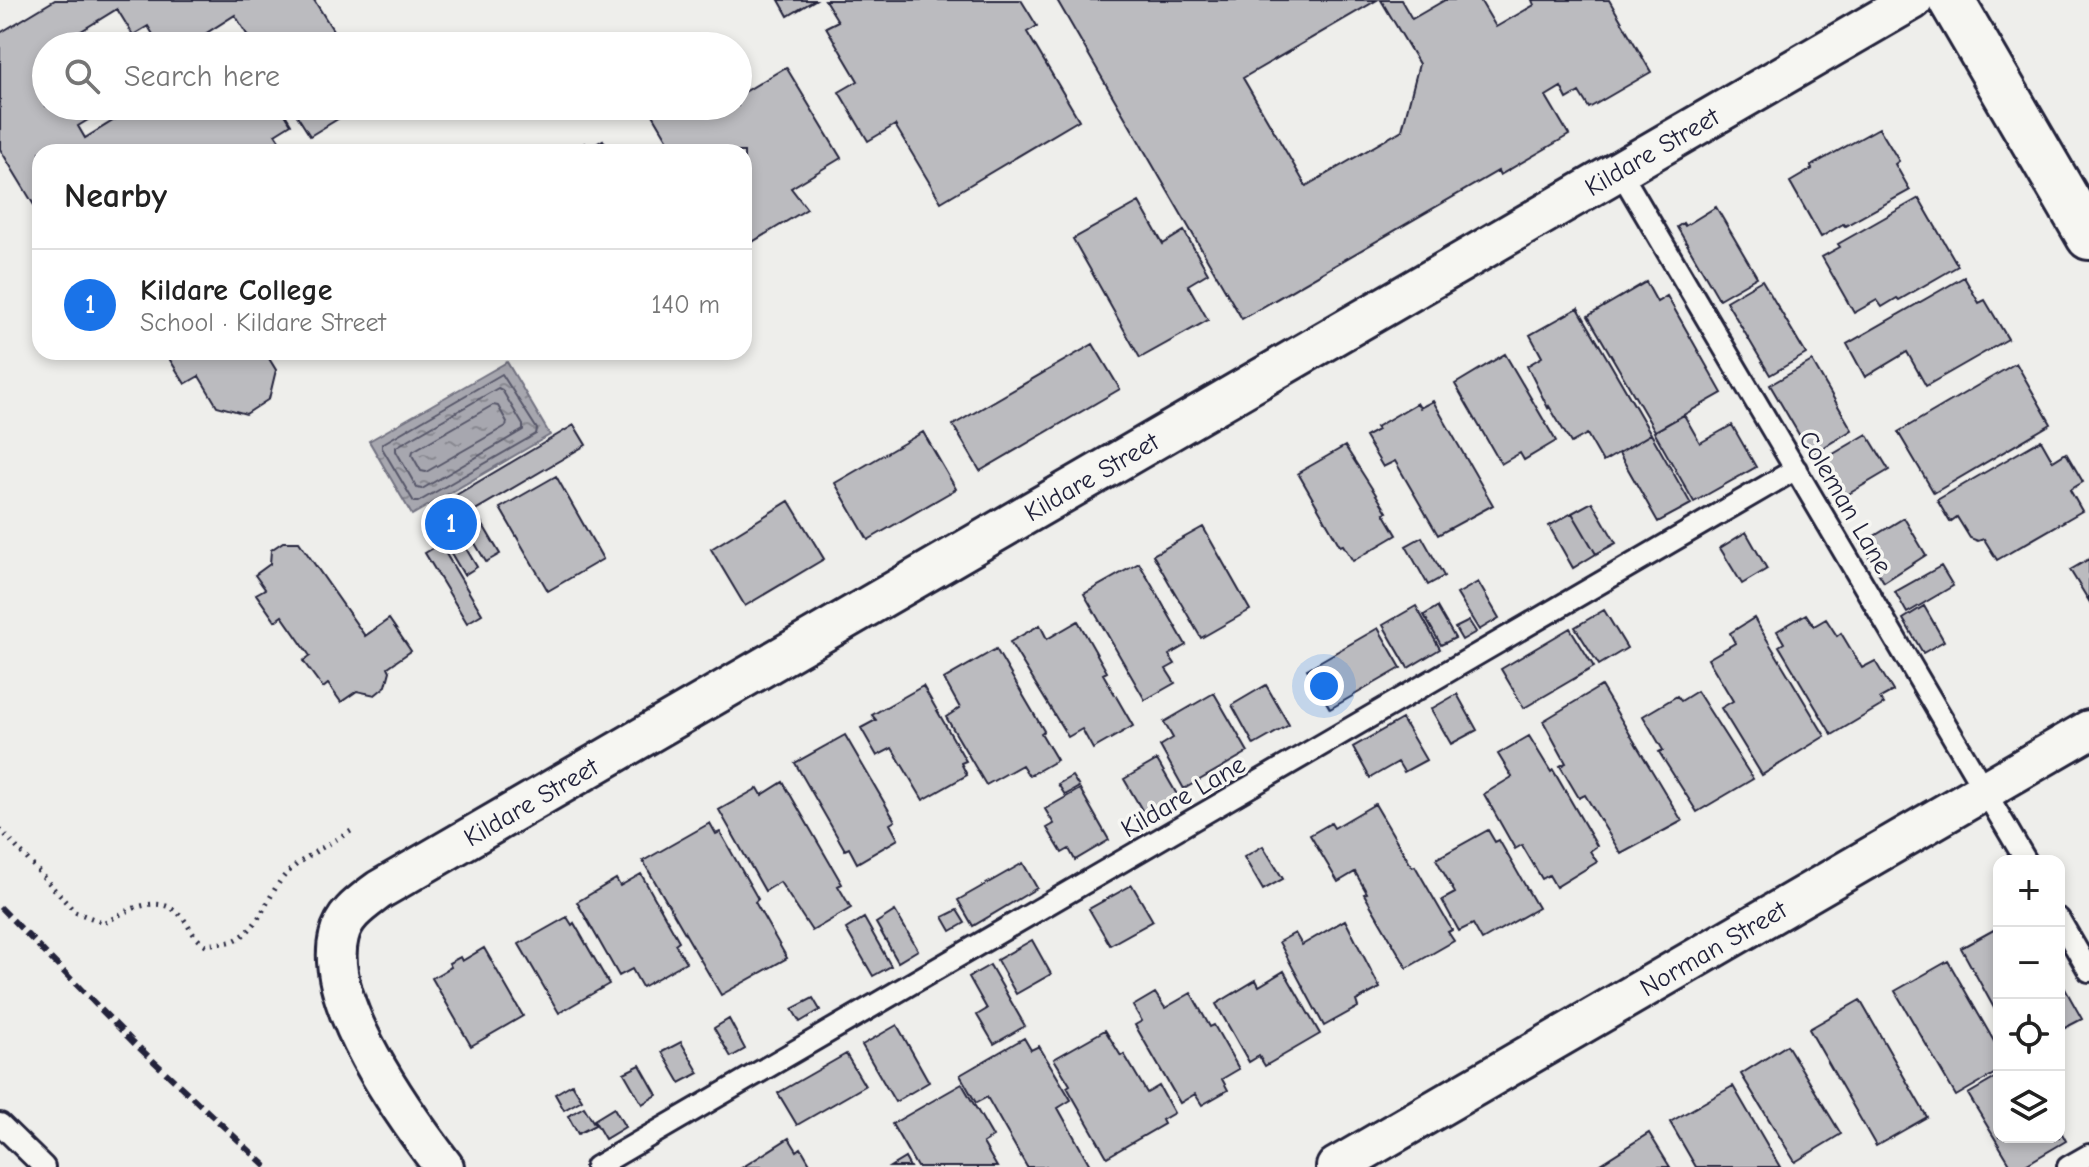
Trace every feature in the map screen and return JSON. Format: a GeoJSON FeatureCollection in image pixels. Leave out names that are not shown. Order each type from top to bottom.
{"type":"FeatureCollection","features":[{"type":"Feature","properties":{"kind":"street","name":"Kildare Street"},"geometry":{"type":"LineString","coordinates":[[444,1167],[411,1123],[370,1054],[343,997],[335,964],[339,933],[353,910],[379,890],[1913,0]]}},
{"type":"Feature","properties":{"kind":"street"},"geometry":{"type":"LineString","coordinates":[[1951,0],[2089,237]]}},
{"type":"Feature","properties":{"kind":"street","name":"Norman Street"},"geometry":{"type":"LineString","coordinates":[[1336,1167],[2089,730]]}},
{"type":"Feature","properties":{"kind":"lane","name":"Coleman Lane"},"geometry":{"type":"LineString","coordinates":[[1620,171],[2022,855]]}},
{"type":"Feature","properties":{"kind":"lane","name":"Kildare Lane"},"geometry":{"type":"LineString","coordinates":[[596,1167],[1796,469]]}},
{"type":"Feature","properties":{"kind":"lane"},"geometry":{"type":"LineString","coordinates":[[2064,927],[2089,971]]}},
{"type":"Feature","properties":{"kind":"lane"},"geometry":{"type":"LineString","coordinates":[[0,1124],[44,1167]]}},
{"type":"Feature","properties":{"kind":"lane"},"geometry":{"type":"LineString","coordinates":[[2068,1167],[2089,1155]]}},
{"type":"Feature","properties":{"kind":"path"},"geometry":{"type":"LineString","coordinates":[[0,829],[75,912],[105,923],[136,907],[153,904],[167,906],[178,912],[193,937],[206,945],[237,939],[260,915],[275,887],[297,864],[351,831]]}},
{"type":"Feature","properties":{"kind":"water"},"geometry":{"type":"Polygon","coordinates":[[[507,362],[550,435],[412,515],[369,441],[507,362]]]}},
{"type":"Feature","properties":{"kind":"building"},"geometry":{"type":"Polygon","coordinates":[[[55,0],[314,0],[334,32],[245,32],[235,15],[208,32],[152,32],[148,26],[131,32],[117,9],[80,32],[32,32],[32,120],[88,120],[78,126],[85,138],[114,120],[289,120],[291,124],[275,134],[282,144],[32,144],[32,202],[0,149],[0,33],[55,0]]]}},
{"type":"Feature","properties":{"kind":"building"},"geometry":{"type":"Polygon","coordinates":[[[779,0],[815,0],[788,16],[779,0]]]}},
{"type":"Feature","properties":{"kind":"building"},"geometry":{"type":"Polygon","coordinates":[[[825,0],[1021,0],[1037,26],[1027,32],[1079,120],[941,202],[895,125],[868,141],[839,92],[858,81],[826,27],[838,21],[825,0]]]}},
{"type":"Feature","properties":{"kind":"building"},"geometry":{"type":"Polygon","coordinates":[[[1057,0],[1377,0],[1243,78],[1306,186],[1402,130],[1419,64],[1381,0],[1401,0],[1412,19],[1445,0],[1480,0],[1496,27],[1534,5],[1532,0],[1609,0],[1651,72],[1589,108],[1579,92],[1567,99],[1561,87],[1546,96],[1569,135],[1500,175],[1498,171],[1242,319],[1057,0]]]}},
{"type":"Feature","properties":{"kind":"building"},"geometry":{"type":"Polygon","coordinates":[[[786,67],[841,158],[791,188],[807,209],[752,242],[752,144],[670,144],[656,120],[752,120],[752,88],[786,67]]]}},
{"type":"Feature","properties":{"kind":"building"},"geometry":{"type":"Polygon","coordinates":[[[300,120],[336,120],[310,136],[300,120]]]}},
{"type":"Feature","properties":{"kind":"building"},"geometry":{"type":"Polygon","coordinates":[[[1879,128],[1899,161],[1895,164],[1910,190],[1821,237],[1790,182],[1812,169],[1811,166],[1879,128]]]}},
{"type":"Feature","properties":{"kind":"building"},"geometry":{"type":"Polygon","coordinates":[[[1919,198],[1958,266],[1899,300],[1897,298],[1882,307],[1877,300],[1854,313],[1822,257],[1840,247],[1838,244],[1919,198]]]}},
{"type":"Feature","properties":{"kind":"building"},"geometry":{"type":"Polygon","coordinates":[[[1139,202],[1163,244],[1184,231],[1208,273],[1188,285],[1208,320],[1140,358],[1073,239],[1139,202]]]}},
{"type":"Feature","properties":{"kind":"building"},"geometry":{"type":"Polygon","coordinates":[[[1716,207],[1757,277],[1719,299],[1677,227],[1683,223],[1685,226],[1716,207]]]}},
{"type":"Feature","properties":{"kind":"building"},"geometry":{"type":"Polygon","coordinates":[[[1964,277],[1979,303],[1985,300],[2008,339],[1926,386],[1907,352],[1865,377],[1847,344],[1964,277]]]}},
{"type":"Feature","properties":{"kind":"building"},"geometry":{"type":"Polygon","coordinates":[[[1762,280],[1806,354],[1770,375],[1726,301],[1762,280]]]}},
{"type":"Feature","properties":{"kind":"building"},"geometry":{"type":"Polygon","coordinates":[[[1646,282],[1657,302],[1667,296],[1722,393],[1655,431],[1588,316],[1646,282]]]}},
{"type":"Feature","properties":{"kind":"building"},"geometry":{"type":"Polygon","coordinates":[[[1578,308],[1651,434],[1603,462],[1587,434],[1571,443],[1548,408],[1527,366],[1542,357],[1530,335],[1578,308]]]}},
{"type":"Feature","properties":{"kind":"building"},"geometry":{"type":"Polygon","coordinates":[[[1093,344],[1120,389],[980,471],[953,425],[1093,344]]]}},
{"type":"Feature","properties":{"kind":"building"},"geometry":{"type":"Polygon","coordinates":[[[1505,354],[1556,441],[1524,460],[1520,453],[1501,464],[1455,384],[1505,354]]]}},
{"type":"Feature","properties":{"kind":"building"},"geometry":{"type":"Polygon","coordinates":[[[170,360],[270,360],[276,370],[269,399],[246,414],[217,406],[199,376],[185,384],[170,360]]]}},
{"type":"Feature","properties":{"kind":"building"},"geometry":{"type":"Polygon","coordinates":[[[1812,361],[1852,430],[1811,455],[1770,385],[1812,361]]]}},
{"type":"Feature","properties":{"kind":"building"},"geometry":{"type":"Polygon","coordinates":[[[2016,363],[2051,424],[1934,493],[1898,432],[2016,363]]]}},
{"type":"Feature","properties":{"kind":"building"},"geometry":{"type":"Polygon","coordinates":[[[1433,401],[1493,505],[1438,535],[1395,461],[1383,467],[1365,437],[1417,403],[1420,408],[1433,401]]]}},
{"type":"Feature","properties":{"kind":"building"},"geometry":{"type":"Polygon","coordinates":[[[1684,415],[1700,443],[1732,425],[1756,467],[1694,502],[1654,432],[1684,415]]]}},
{"type":"Feature","properties":{"kind":"building"},"geometry":{"type":"Polygon","coordinates":[[[574,425],[586,445],[443,529],[431,510],[574,425]]]}},
{"type":"Feature","properties":{"kind":"building"},"geometry":{"type":"Polygon","coordinates":[[[923,432],[956,489],[868,540],[835,483],[923,432]]]}},
{"type":"Feature","properties":{"kind":"building"},"geometry":{"type":"Polygon","coordinates":[[[1651,434],[1691,504],[1658,522],[1619,453],[1651,434]]]}},
{"type":"Feature","properties":{"kind":"building"},"geometry":{"type":"Polygon","coordinates":[[[1867,434],[1889,470],[1840,499],[1818,463],[1867,434]]]}},
{"type":"Feature","properties":{"kind":"building"},"geometry":{"type":"Polygon","coordinates":[[[2041,440],[2053,461],[2066,453],[2083,482],[2070,490],[2082,511],[1997,560],[1984,539],[1978,541],[1970,538],[1957,517],[1950,522],[1937,500],[2041,440]]]}},
{"type":"Feature","properties":{"kind":"building"},"geometry":{"type":"Polygon","coordinates":[[[1345,446],[1387,512],[1384,513],[1397,535],[1353,561],[1343,545],[1340,546],[1298,473],[1345,446]]]}},
{"type":"Feature","properties":{"kind":"building"},"geometry":{"type":"Polygon","coordinates":[[[556,476],[603,559],[548,591],[500,508],[556,476]]]}},
{"type":"Feature","properties":{"kind":"building"},"geometry":{"type":"Polygon","coordinates":[[[789,501],[824,559],[745,606],[711,549],[789,501]]]}},
{"type":"Feature","properties":{"kind":"building"},"geometry":{"type":"Polygon","coordinates":[[[1592,502],[1616,543],[1596,554],[1572,513],[1592,502]]]}},
{"type":"Feature","properties":{"kind":"building"},"geometry":{"type":"Polygon","coordinates":[[[1572,513],[1596,554],[1573,568],[1549,526],[1572,513]]]}},
{"type":"Feature","properties":{"kind":"building"},"geometry":{"type":"Polygon","coordinates":[[[1904,518],[1926,555],[1884,582],[1861,544],[1904,518]]]}},
{"type":"Feature","properties":{"kind":"building"},"geometry":{"type":"Polygon","coordinates":[[[480,520],[500,554],[486,562],[466,528],[480,520]]]}},
{"type":"Feature","properties":{"kind":"building"},"geometry":{"type":"Polygon","coordinates":[[[1203,527],[1250,610],[1201,638],[1153,555],[1203,527]]]}},
{"type":"Feature","properties":{"kind":"building"},"geometry":{"type":"Polygon","coordinates":[[[1746,532],[1767,569],[1742,584],[1720,548],[1746,532]]]}},
{"type":"Feature","properties":{"kind":"building"},"geometry":{"type":"Polygon","coordinates":[[[458,535],[477,567],[464,575],[445,543],[458,535]]]}},
{"type":"Feature","properties":{"kind":"building"},"geometry":{"type":"Polygon","coordinates":[[[1422,537],[1444,576],[1428,585],[1406,546],[1422,537]]]}},
{"type":"Feature","properties":{"kind":"building"},"geometry":{"type":"Polygon","coordinates":[[[283,542],[299,542],[365,636],[389,619],[411,651],[388,667],[390,671],[386,686],[375,695],[357,691],[341,702],[328,684],[323,688],[303,661],[310,656],[282,616],[275,621],[256,594],[265,589],[255,575],[270,564],[271,550],[283,542]]]}},
{"type":"Feature","properties":{"kind":"building"},"geometry":{"type":"Polygon","coordinates":[[[440,544],[482,614],[467,623],[425,553],[440,544]]]}},
{"type":"Feature","properties":{"kind":"building"},"geometry":{"type":"Polygon","coordinates":[[[2089,559],[2089,601],[2070,570],[2089,559]]]}},
{"type":"Feature","properties":{"kind":"building"},"geometry":{"type":"Polygon","coordinates":[[[1139,563],[1186,645],[1169,655],[1175,664],[1166,669],[1175,683],[1145,700],[1084,594],[1139,563]]]}},
{"type":"Feature","properties":{"kind":"building"},"geometry":{"type":"Polygon","coordinates":[[[1941,566],[1953,586],[1907,613],[1895,592],[1941,566]]]}},
{"type":"Feature","properties":{"kind":"building"},"geometry":{"type":"Polygon","coordinates":[[[1478,582],[1499,618],[1479,630],[1457,594],[1478,582]]]}},
{"type":"Feature","properties":{"kind":"building"},"geometry":{"type":"Polygon","coordinates":[[[1416,606],[1440,649],[1408,668],[1383,625],[1416,606]]]}},
{"type":"Feature","properties":{"kind":"building"},"geometry":{"type":"Polygon","coordinates":[[[1924,606],[1944,641],[1923,653],[1903,619],[1924,606]]]}},
{"type":"Feature","properties":{"kind":"building"},"geometry":{"type":"Polygon","coordinates":[[[1437,607],[1455,638],[1441,645],[1424,615],[1437,607]]]}},
{"type":"Feature","properties":{"kind":"building"},"geometry":{"type":"Polygon","coordinates":[[[1604,610],[1627,648],[1599,665],[1575,627],[1604,610]]]}},
{"type":"Feature","properties":{"kind":"building"},"geometry":{"type":"Polygon","coordinates":[[[1806,614],[1814,626],[1826,619],[1837,636],[1841,633],[1862,668],[1875,661],[1893,691],[1880,698],[1884,704],[1832,735],[1779,646],[1784,643],[1777,631],[1806,614]]]}},
{"type":"Feature","properties":{"kind":"building"},"geometry":{"type":"Polygon","coordinates":[[[1754,618],[1825,736],[1762,775],[1721,708],[1733,701],[1708,659],[1735,643],[1730,633],[1754,618]]]}},
{"type":"Feature","properties":{"kind":"building"},"geometry":{"type":"Polygon","coordinates":[[[1078,621],[1107,672],[1103,674],[1133,726],[1093,749],[1082,729],[1068,737],[1010,642],[1040,625],[1047,639],[1078,621]]]}},
{"type":"Feature","properties":{"kind":"building"},"geometry":{"type":"Polygon","coordinates":[[[1469,621],[1476,632],[1462,640],[1455,628],[1469,621]]]}},
{"type":"Feature","properties":{"kind":"building"},"geometry":{"type":"Polygon","coordinates":[[[1378,628],[1401,668],[1330,709],[1307,669],[1378,628]]]}},
{"type":"Feature","properties":{"kind":"building"},"geometry":{"type":"Polygon","coordinates":[[[1570,628],[1594,667],[1524,708],[1501,669],[1570,628]]]}},
{"type":"Feature","properties":{"kind":"building"},"geometry":{"type":"Polygon","coordinates":[[[996,649],[1044,731],[1041,733],[1057,760],[1029,776],[1022,765],[986,785],[946,717],[960,708],[944,679],[996,649]]]}},
{"type":"Feature","properties":{"kind":"building"},"geometry":{"type":"Polygon","coordinates":[[[1266,685],[1289,725],[1254,745],[1232,705],[1266,685]]]}},
{"type":"Feature","properties":{"kind":"building"},"geometry":{"type":"Polygon","coordinates":[[[923,686],[966,761],[961,763],[967,775],[923,800],[892,748],[877,756],[861,728],[876,720],[872,715],[923,686]]]}},
{"type":"Feature","properties":{"kind":"building"},"geometry":{"type":"Polygon","coordinates":[[[1601,686],[1682,821],[1621,854],[1585,795],[1579,798],[1560,766],[1566,763],[1543,721],[1601,686]]]}},
{"type":"Feature","properties":{"kind":"building"},"geometry":{"type":"Polygon","coordinates":[[[1697,691],[1753,779],[1697,812],[1659,752],[1663,750],[1643,716],[1677,696],[1681,701],[1697,691]]]}},
{"type":"Feature","properties":{"kind":"building"},"geometry":{"type":"Polygon","coordinates":[[[1214,693],[1248,752],[1184,789],[1160,746],[1173,738],[1164,722],[1214,693]]]}},
{"type":"Feature","properties":{"kind":"building"},"geometry":{"type":"Polygon","coordinates":[[[1457,694],[1477,730],[1451,744],[1431,709],[1457,694]]]}},
{"type":"Feature","properties":{"kind":"building"},"geometry":{"type":"Polygon","coordinates":[[[1402,719],[1426,760],[1404,772],[1398,762],[1370,778],[1353,747],[1402,719]]]}},
{"type":"Feature","properties":{"kind":"building"},"geometry":{"type":"Polygon","coordinates":[[[845,735],[895,821],[890,824],[898,839],[857,863],[849,848],[845,850],[795,763],[845,735]]]}},
{"type":"Feature","properties":{"kind":"building"},"geometry":{"type":"Polygon","coordinates":[[[1529,736],[1551,772],[1553,770],[1597,846],[1590,851],[1597,862],[1556,887],[1549,875],[1542,879],[1522,845],[1515,849],[1484,794],[1512,777],[1498,754],[1529,736]]]}},
{"type":"Feature","properties":{"kind":"building"},"geometry":{"type":"Polygon","coordinates":[[[1157,760],[1179,798],[1146,817],[1124,779],[1157,760]]]}},
{"type":"Feature","properties":{"kind":"building"},"geometry":{"type":"Polygon","coordinates":[[[1072,776],[1079,787],[1065,795],[1058,784],[1072,776]]]}},
{"type":"Feature","properties":{"kind":"building"},"geometry":{"type":"Polygon","coordinates":[[[783,782],[842,884],[838,886],[851,908],[812,931],[780,882],[765,891],[719,810],[758,788],[762,795],[783,782]]]}},
{"type":"Feature","properties":{"kind":"building"},"geometry":{"type":"Polygon","coordinates":[[[1080,789],[1109,840],[1075,860],[1069,849],[1062,853],[1047,828],[1054,824],[1045,809],[1080,789]]]}},
{"type":"Feature","properties":{"kind":"building"},"geometry":{"type":"Polygon","coordinates":[[[1375,804],[1452,930],[1448,932],[1454,941],[1407,968],[1364,894],[1367,893],[1355,872],[1338,882],[1310,835],[1331,823],[1334,828],[1375,804]]]}},
{"type":"Feature","properties":{"kind":"building"},"geometry":{"type":"Polygon","coordinates":[[[710,823],[716,834],[720,832],[787,958],[721,995],[643,861],[710,823]]]}},
{"type":"Feature","properties":{"kind":"building"},"geometry":{"type":"Polygon","coordinates":[[[1488,830],[1495,842],[1499,840],[1538,908],[1482,940],[1473,924],[1459,931],[1442,900],[1455,893],[1436,859],[1488,830]]]}},
{"type":"Feature","properties":{"kind":"building"},"geometry":{"type":"Polygon","coordinates":[[[1263,846],[1283,879],[1263,890],[1244,857],[1263,846]]]}},
{"type":"Feature","properties":{"kind":"building"},"geometry":{"type":"Polygon","coordinates":[[[1023,863],[1037,888],[973,926],[958,900],[1023,863]]]}},
{"type":"Feature","properties":{"kind":"building"},"geometry":{"type":"Polygon","coordinates":[[[641,874],[679,941],[675,944],[686,962],[642,987],[632,969],[619,976],[577,902],[616,879],[620,886],[641,874]]]}},
{"type":"Feature","properties":{"kind":"building"},"geometry":{"type":"Polygon","coordinates":[[[1132,885],[1153,921],[1110,945],[1089,909],[1132,885]]]}},
{"type":"Feature","properties":{"kind":"building"},"geometry":{"type":"Polygon","coordinates":[[[957,910],[965,923],[951,931],[943,917],[957,910]]]}},
{"type":"Feature","properties":{"kind":"building"},"geometry":{"type":"Polygon","coordinates":[[[895,911],[918,950],[898,962],[876,923],[895,911]]]}},
{"type":"Feature","properties":{"kind":"building"},"geometry":{"type":"Polygon","coordinates":[[[567,917],[572,925],[574,923],[609,984],[559,1013],[519,944],[567,917]]]}},
{"type":"Feature","properties":{"kind":"building"},"geometry":{"type":"Polygon","coordinates":[[[864,918],[891,966],[873,976],[846,929],[864,918]]]}},
{"type":"Feature","properties":{"kind":"building"},"geometry":{"type":"Polygon","coordinates":[[[1345,920],[1380,988],[1356,1001],[1358,1007],[1324,1026],[1279,942],[1295,933],[1302,945],[1345,920]]]}},
{"type":"Feature","properties":{"kind":"building"},"geometry":{"type":"Polygon","coordinates":[[[1993,930],[1993,1006],[1961,948],[1993,930]]]}},
{"type":"Feature","properties":{"kind":"building"},"geometry":{"type":"Polygon","coordinates":[[[1032,940],[1051,974],[1016,994],[997,960],[1032,940]]]}},
{"type":"Feature","properties":{"kind":"building"},"geometry":{"type":"Polygon","coordinates":[[[484,948],[523,1016],[471,1046],[432,978],[451,967],[449,963],[460,957],[462,961],[484,948]]]}},
{"type":"Feature","properties":{"kind":"building"},"geometry":{"type":"Polygon","coordinates":[[[1948,961],[1993,1040],[1993,1074],[1956,1096],[1895,991],[1948,961]]]}},
{"type":"Feature","properties":{"kind":"building"},"geometry":{"type":"Polygon","coordinates":[[[990,965],[1025,1026],[994,1044],[977,1015],[987,1009],[969,977],[990,965]]]}},
{"type":"Feature","properties":{"kind":"building"},"geometry":{"type":"Polygon","coordinates":[[[1284,971],[1320,1034],[1265,1066],[1259,1056],[1249,1062],[1216,1004],[1256,980],[1259,986],[1284,971]]]}},
{"type":"Feature","properties":{"kind":"building"},"geometry":{"type":"Polygon","coordinates":[[[2065,989],[2082,1019],[2065,1028],[2065,989]]]}},
{"type":"Feature","properties":{"kind":"building"},"geometry":{"type":"Polygon","coordinates":[[[1155,993],[1165,1008],[1191,993],[1239,1069],[1222,1079],[1228,1090],[1202,1105],[1195,1094],[1180,1103],[1135,1025],[1142,1021],[1133,1006],[1155,993]]]}},
{"type":"Feature","properties":{"kind":"building"},"geometry":{"type":"Polygon","coordinates":[[[813,998],[820,1010],[800,1022],[792,1009],[813,998]]]}},
{"type":"Feature","properties":{"kind":"building"},"geometry":{"type":"Polygon","coordinates":[[[1860,1000],[1927,1117],[1876,1146],[1809,1029],[1860,1000]]]}},
{"type":"Feature","properties":{"kind":"building"},"geometry":{"type":"Polygon","coordinates":[[[729,1019],[745,1049],[731,1057],[714,1028],[729,1019]]]}},
{"type":"Feature","properties":{"kind":"building"},"geometry":{"type":"Polygon","coordinates":[[[897,1025],[929,1082],[895,1102],[862,1045],[897,1025]]]}},
{"type":"Feature","properties":{"kind":"building"},"geometry":{"type":"Polygon","coordinates":[[[1105,1030],[1121,1056],[1124,1054],[1147,1093],[1159,1086],[1174,1113],[1162,1120],[1164,1124],[1107,1157],[1054,1059],[1105,1030]]]}},
{"type":"Feature","properties":{"kind":"building"},"geometry":{"type":"Polygon","coordinates":[[[1024,1038],[1031,1050],[1039,1046],[1071,1100],[1058,1108],[1091,1167],[1027,1167],[987,1097],[976,1103],[960,1075],[1024,1038]]]}},
{"type":"Feature","properties":{"kind":"building"},"geometry":{"type":"Polygon","coordinates":[[[681,1042],[699,1073],[680,1083],[662,1052],[681,1042]]]}},
{"type":"Feature","properties":{"kind":"building"},"geometry":{"type":"Polygon","coordinates":[[[1787,1045],[1841,1134],[1795,1162],[1741,1074],[1787,1045]]]}},
{"type":"Feature","properties":{"kind":"building"},"geometry":{"type":"Polygon","coordinates":[[[846,1054],[865,1086],[797,1125],[778,1093],[846,1054]]]}},
{"type":"Feature","properties":{"kind":"building"},"geometry":{"type":"Polygon","coordinates":[[[640,1065],[657,1095],[642,1104],[624,1073],[640,1065]]]}},
{"type":"Feature","properties":{"kind":"building"},"geometry":{"type":"Polygon","coordinates":[[[1993,1079],[1993,1135],[1968,1094],[1993,1079]]]}},
{"type":"Feature","properties":{"kind":"building"},"geometry":{"type":"Polygon","coordinates":[[[572,1084],[582,1100],[564,1110],[555,1094],[572,1084]]]}},
{"type":"Feature","properties":{"kind":"building"},"geometry":{"type":"Polygon","coordinates":[[[962,1084],[993,1137],[983,1143],[997,1167],[917,1167],[892,1124],[962,1084]]]}},
{"type":"Feature","properties":{"kind":"building"},"geometry":{"type":"Polygon","coordinates":[[[1733,1086],[1780,1167],[1696,1167],[1670,1122],[1733,1086]]]}},
{"type":"Feature","properties":{"kind":"building"},"geometry":{"type":"Polygon","coordinates":[[[584,1107],[595,1125],[578,1134],[568,1116],[584,1107]]]}},
{"type":"Feature","properties":{"kind":"building"},"geometry":{"type":"Polygon","coordinates":[[[614,1108],[625,1127],[605,1139],[594,1120],[614,1108]]]}},
{"type":"Feature","properties":{"kind":"building"},"geometry":{"type":"Polygon","coordinates":[[[1649,1133],[1670,1167],[1597,1166],[1649,1133]]]}},
{"type":"Feature","properties":{"kind":"building"},"geometry":{"type":"Polygon","coordinates":[[[789,1138],[797,1151],[801,1148],[812,1167],[743,1167],[789,1138]]]}},
{"type":"Feature","properties":{"kind":"building"},"geometry":{"type":"Polygon","coordinates":[[[1998,1143],[2063,1143],[2022,1167],[2012,1167],[1998,1143]]]}},
{"type":"Feature","properties":{"kind":"building"},"geometry":{"type":"Polygon","coordinates":[[[905,1158],[910,1167],[890,1167],[905,1158]]]}},
{"type":"Feature","properties":{"kind":"railway"},"geometry":{"type":"LineString","coordinates":[[0,907],[133,1042],[267,1167]]}},
{"type":"Feature","properties":{"kind":"place","name":"Kildare College"},"geometry":{"type":"Point","coordinates":[451,524]}}]}
